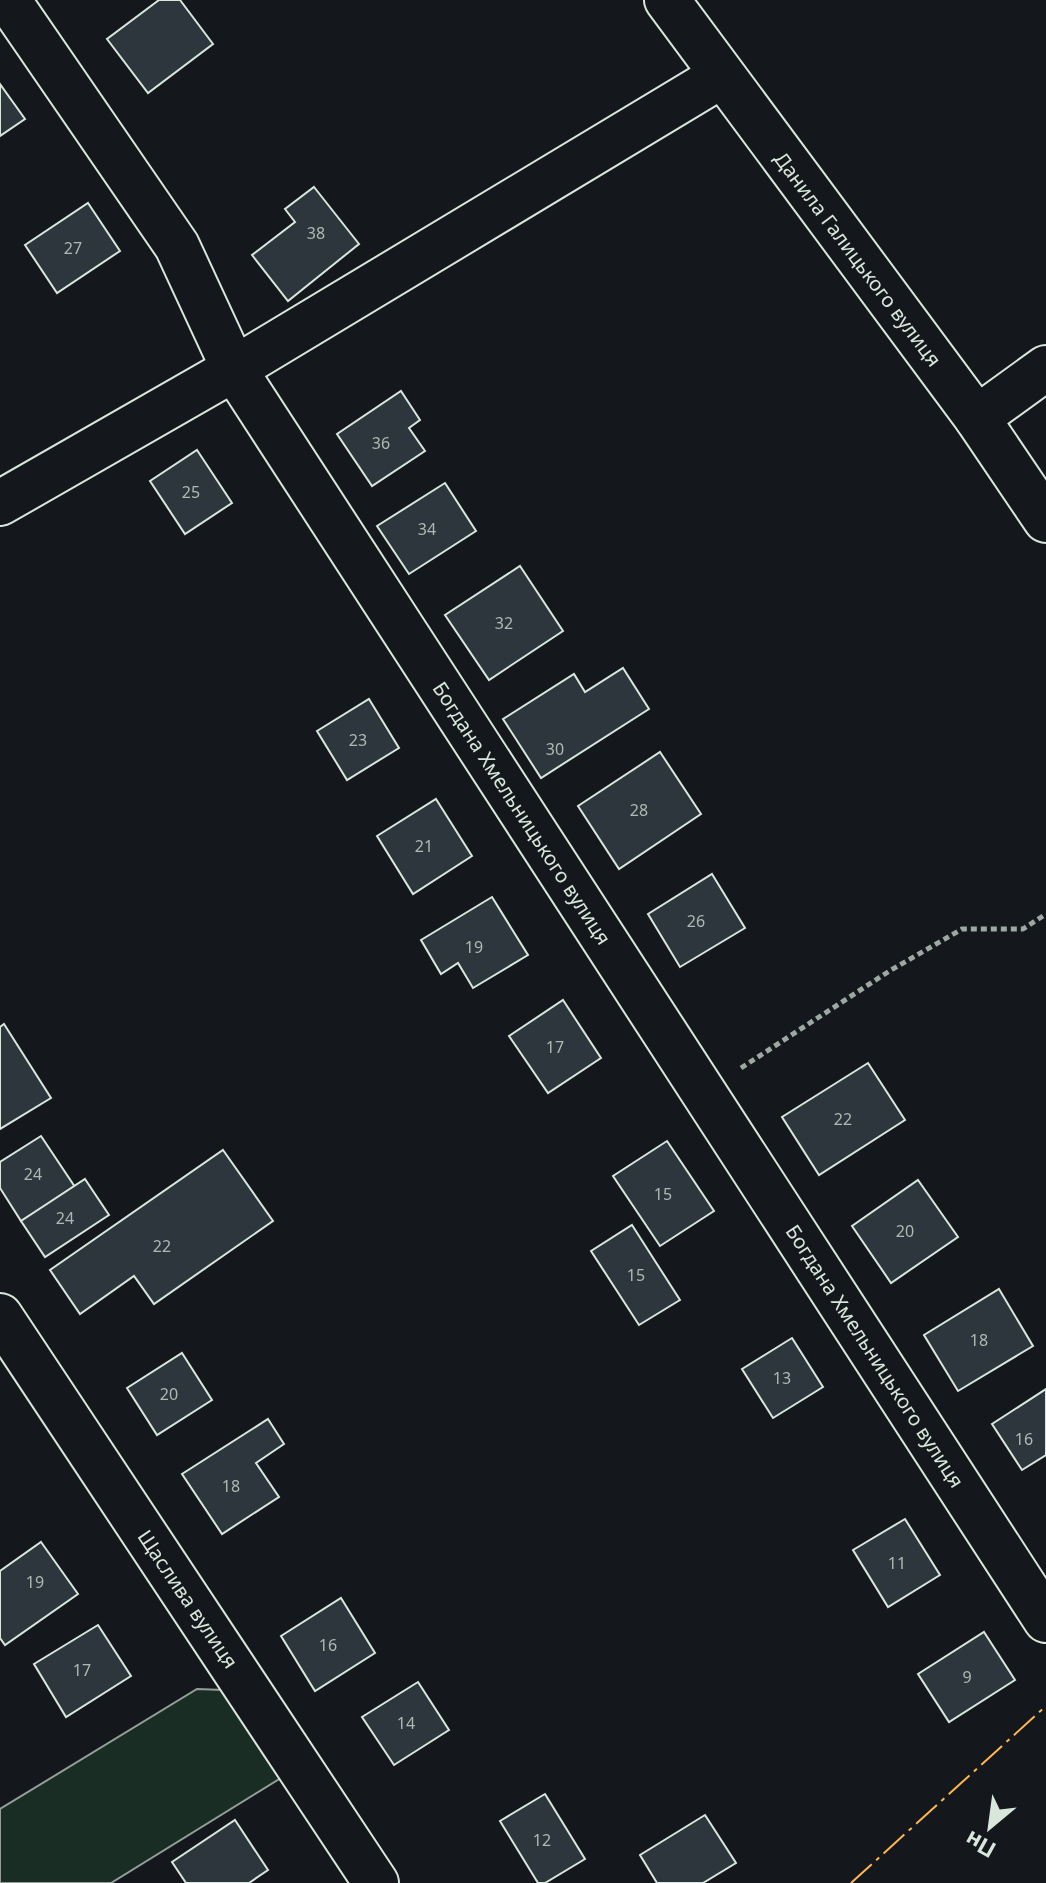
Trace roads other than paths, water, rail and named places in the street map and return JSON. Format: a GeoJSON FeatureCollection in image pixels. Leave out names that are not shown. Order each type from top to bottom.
{"type":"FeatureCollection","features":[{"type":"Feature","properties":{"kind":"street","name":"Богдана Хмельницького вулиця"},"geometry":{"type":"LineString","coordinates":[[8,0],[177,246],[234,369],[1046,1620]]}},
{"type":"Feature","properties":{"kind":"street","name":"Данила Галицького вулиця"},"geometry":{"type":"LineString","coordinates":[[667,0],[977,418],[1046,520]]}},
{"type":"Feature","properties":{"kind":"street"},"geometry":{"type":"LineString","coordinates":[[0,503],[234,369],[721,76]]}},
{"type":"Feature","properties":{"kind":"street"},"geometry":{"type":"LineString","coordinates":[[977,418],[1046,368]]}},
{"type":"Feature","properties":{"kind":"street","name":"Щаслива вулиця"},"geometry":{"type":"LineString","coordinates":[[0,1316],[376,1883]]}}]}
